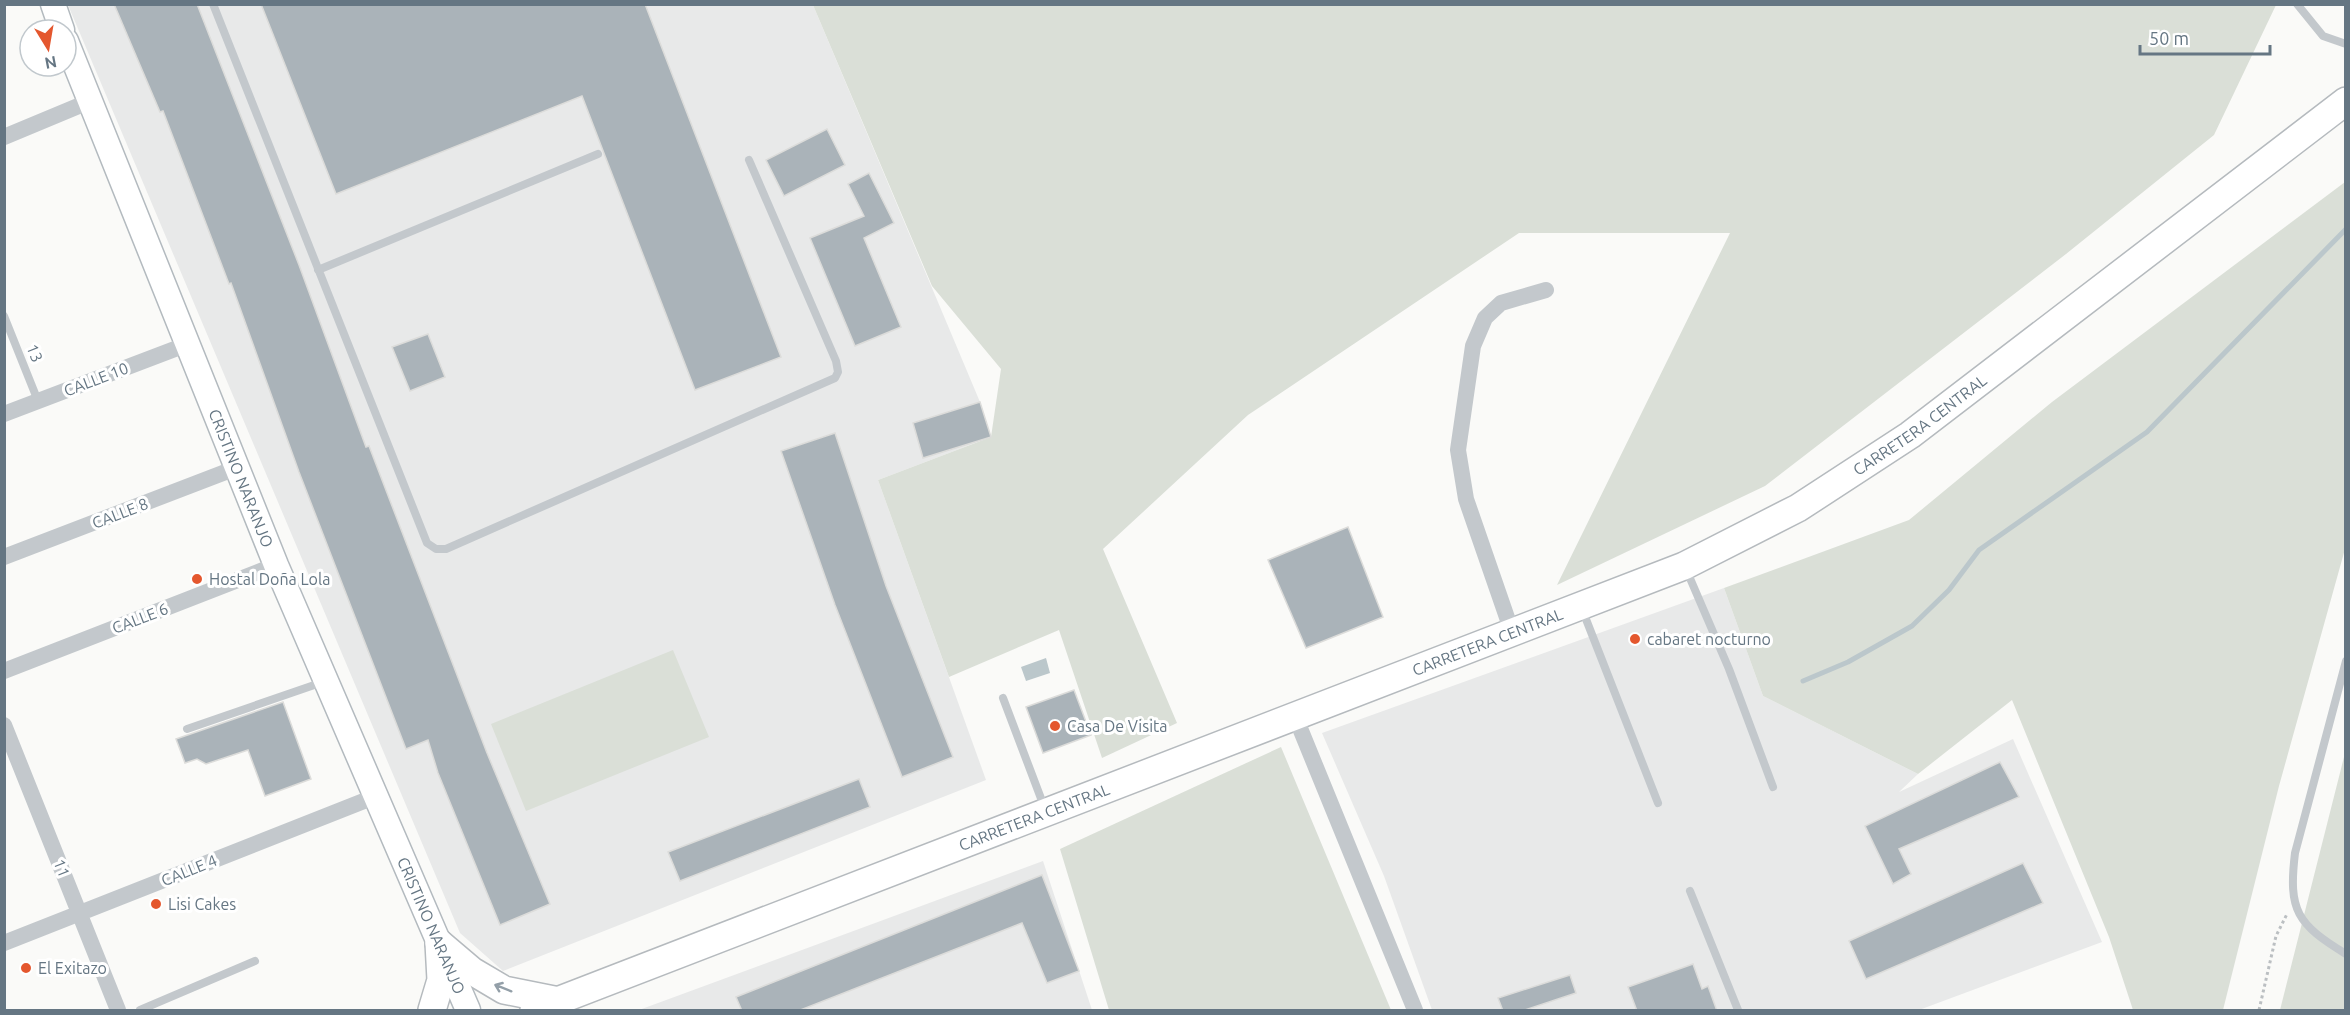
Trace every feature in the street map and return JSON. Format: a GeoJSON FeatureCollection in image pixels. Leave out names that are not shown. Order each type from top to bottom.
{"type":"FeatureCollection","features":[{"type":"Feature","properties":{"kind":"main road","name":"CARRETERA CENTRAL"},"geometry":{"type":"LineString","coordinates":[[534,1011],[1684,566],[1798,508],[1910,435],[2346,101]]}},
{"type":"Feature","properties":{"kind":"main road"},"geometry":{"type":"LineString","coordinates":[[439,943],[472,971],[504,990],[559,1001]]}},
{"type":"Feature","properties":{"kind":"main road"},"geometry":{"type":"LineString","coordinates":[[432,1011],[441,980],[439,943]]}},
{"type":"Feature","properties":{"kind":"street","name":"CRISTINO NARANJO"},"geometry":{"type":"LineString","coordinates":[[78,74],[276,565],[468,1011]]}},
{"type":"Feature","properties":{"kind":"street"},"geometry":{"type":"LineString","coordinates":[[4,137],[88,102]]}},
{"type":"Feature","properties":{"kind":"street"},"geometry":{"type":"LineString","coordinates":[[1512,632],[1466,499],[1458,450],[1473,346],[1485,318],[1501,303],[1546,290]]}},
{"type":"Feature","properties":{"kind":"street","name":"CALLE 10"},"geometry":{"type":"LineString","coordinates":[[4,414],[188,345]]}},
{"type":"Feature","properties":{"kind":"street","name":"CALLE 8"},"geometry":{"type":"LineString","coordinates":[[4,557],[236,468]]}},
{"type":"Feature","properties":{"kind":"street","name":"CALLE 6"},"geometry":{"type":"LineString","coordinates":[[4,671],[276,565]]}},
{"type":"Feature","properties":{"kind":"street"},"geometry":{"type":"LineString","coordinates":[[1295,716],[1415,1011]]}},
{"type":"Feature","properties":{"kind":"street","name":"11"},"geometry":{"type":"LineString","coordinates":[[4,725],[118,1011]]}},
{"type":"Feature","properties":{"kind":"street","name":"CALLE 4"},"geometry":{"type":"LineString","coordinates":[[4,943],[374,797]]}},
{"type":"Feature","properties":{"kind":"lane"},"geometry":{"type":"LineString","coordinates":[[213,4],[427,543],[436,549],[446,549],[835,378],[838,372],[836,361],[749,160]]}},
{"type":"Feature","properties":{"kind":"lane"},"geometry":{"type":"LineString","coordinates":[[2297,4],[2323,36],[2346,44]]}},
{"type":"Feature","properties":{"kind":"lane"},"geometry":{"type":"LineString","coordinates":[[318,270],[598,154]]}},
{"type":"Feature","properties":{"kind":"lane","name":"13"},"geometry":{"type":"LineString","coordinates":[[4,316],[38,401]]}},
{"type":"Feature","properties":{"kind":"lane"},"geometry":{"type":"LineString","coordinates":[[1684,566],[1729,669],[1773,787]]}},
{"type":"Feature","properties":{"kind":"lane"},"geometry":{"type":"LineString","coordinates":[[1581,606],[1658,803]]}},
{"type":"Feature","properties":{"kind":"lane"},"geometry":{"type":"LineString","coordinates":[[2346,661],[2295,853],[2292,883],[2294,902],[2304,924],[2316,936],[2346,954]]}},
{"type":"Feature","properties":{"kind":"lane"},"geometry":{"type":"LineString","coordinates":[[187,729],[325,681]]}},
{"type":"Feature","properties":{"kind":"lane"},"geometry":{"type":"LineString","coordinates":[[1003,698],[1046,812]]}},
{"type":"Feature","properties":{"kind":"lane"},"geometry":{"type":"LineString","coordinates":[[1690,891],[1738,1011]]}},
{"type":"Feature","properties":{"kind":"lane"},"geometry":{"type":"LineString","coordinates":[[140,1011],[255,961]]}},
{"type":"Feature","properties":{"kind":"path"},"geometry":{"type":"LineString","coordinates":[[2259,1011],[2276,936],[2294,902]]}},
{"type":"Feature","properties":{"kind":"shaded area"},"geometry":{"type":"Polygon","coordinates":[[[68,5],[813,5],[980,402],[991,437],[878,480],[986,780],[503,971],[460,933],[78,29],[78,18],[73,18],[68,5]]]}},
{"type":"Feature","properties":{"kind":"shaded area"},"geometry":{"type":"Polygon","coordinates":[[[813,5],[2276,5],[2214,135],[2066,254],[1765,486],[1557,585],[1730,233],[1519,233],[1248,415],[1103,549],[1177,723],[1102,758],[1059,630],[949,677],[878,480],[991,437],[1001,369],[932,286],[813,5]]]}},
{"type":"Feature","properties":{"kind":"shaded area"},"geometry":{"type":"Polygon","coordinates":[[[2345,182],[2345,549],[2279,786],[2223,1010],[2133,1010],[2109,937],[2012,700],[1918,774],[1763,696],[1724,588],[1909,520],[2052,402],[2345,182]]]}},
{"type":"Feature","properties":{"kind":"shaded area"},"geometry":{"type":"Polygon","coordinates":[[[1724,588],[1763,696],[1918,774],[1899,792],[2013,739],[2102,942],[1919,1010],[1432,1010],[1384,876],[1322,733],[1724,588]]]}},
{"type":"Feature","properties":{"kind":"shaded area"},"geometry":{"type":"Polygon","coordinates":[[[673,650],[709,737],[526,811],[491,724],[673,650]]]}},
{"type":"Feature","properties":{"kind":"shaded area"},"geometry":{"type":"Polygon","coordinates":[[[1046,658],[1050,673],[1026,681],[1021,667],[1046,658]]]}},
{"type":"Feature","properties":{"kind":"shaded area"},"geometry":{"type":"Polygon","coordinates":[[[1281,747],[1391,1010],[1109,1010],[1060,849],[1281,747]]]}},
{"type":"Feature","properties":{"kind":"shaded area"},"geometry":{"type":"Polygon","coordinates":[[[2345,753],[2345,1010],[2280,1010],[2345,753]]]}},
{"type":"Feature","properties":{"kind":"shaded area"},"geometry":{"type":"Polygon","coordinates":[[[1043,861],[1092,1010],[639,1010],[1043,861]]]}},
{"type":"Feature","properties":{"kind":"building"},"geometry":{"type":"Polygon","coordinates":[[[114,4],[197,4],[299,265],[366,447],[369,446],[487,753],[550,904],[500,925],[438,773],[428,740],[406,749],[299,472],[231,283],[229,284],[163,111],[160,112],[114,4]]]}},
{"type":"Feature","properties":{"kind":"building"},"geometry":{"type":"Polygon","coordinates":[[[261,4],[645,4],[781,357],[695,390],[582,96],[336,194],[261,4]]]}},
{"type":"Feature","properties":{"kind":"building"},"geometry":{"type":"Polygon","coordinates":[[[827,129],[845,165],[784,196],[766,160],[827,129]]]}},
{"type":"Feature","properties":{"kind":"building"},"geometry":{"type":"Polygon","coordinates":[[[869,173],[894,223],[864,238],[901,327],[855,346],[810,238],[864,216],[848,184],[869,173]]]}},
{"type":"Feature","properties":{"kind":"building"},"geometry":{"type":"Polygon","coordinates":[[[428,334],[445,377],[410,391],[392,347],[428,334]]]}},
{"type":"Feature","properties":{"kind":"building"},"geometry":{"type":"Polygon","coordinates":[[[980,402],[991,437],[923,458],[913,423],[980,402]]]}},
{"type":"Feature","properties":{"kind":"building"},"geometry":{"type":"Polygon","coordinates":[[[835,433],[886,586],[953,757],[902,777],[835,605],[781,451],[835,433]]]}},
{"type":"Feature","properties":{"kind":"building"},"geometry":{"type":"Polygon","coordinates":[[[1348,527],[1383,617],[1306,648],[1268,560],[1348,527]]]}},
{"type":"Feature","properties":{"kind":"building"},"geometry":{"type":"Polygon","coordinates":[[[1074,690],[1091,735],[1043,753],[1026,707],[1074,690]]]}},
{"type":"Feature","properties":{"kind":"building"},"geometry":{"type":"Polygon","coordinates":[[[283,702],[311,779],[265,796],[248,750],[206,764],[197,759],[185,763],[176,739],[283,702]]]}},
{"type":"Feature","properties":{"kind":"building"},"geometry":{"type":"Polygon","coordinates":[[[2000,762],[2019,797],[1899,849],[1911,874],[1893,884],[1865,826],[2000,762]]]}},
{"type":"Feature","properties":{"kind":"building"},"geometry":{"type":"Polygon","coordinates":[[[859,779],[870,807],[680,881],[668,852],[859,779]]]}},
{"type":"Feature","properties":{"kind":"building"},"geometry":{"type":"Polygon","coordinates":[[[2023,863],[2043,903],[1866,979],[1849,941],[2023,863]]]}},
{"type":"Feature","properties":{"kind":"building"},"geometry":{"type":"Polygon","coordinates":[[[1042,875],[1079,971],[1047,983],[1022,923],[798,1011],[742,1011],[736,997],[1042,875]]]}},
{"type":"Feature","properties":{"kind":"building"},"geometry":{"type":"Polygon","coordinates":[[[1693,964],[1702,989],[1708,986],[1717,1011],[1637,1011],[1628,987],[1693,964]]]}},
{"type":"Feature","properties":{"kind":"building"},"geometry":{"type":"Polygon","coordinates":[[[1570,975],[1576,993],[1522,1011],[1503,1011],[1498,998],[1570,975]]]}},
{"type":"Feature","properties":{"kind":"waterway"},"geometry":{"type":"LineString","coordinates":[[1803,681],[1848,662],[1912,626],[1949,590],[1979,550],[2147,432],[2346,229]]}},
{"type":"Feature","properties":{"kind":"place","name":"Hostal Doña Lola"},"geometry":{"type":"Point","coordinates":[197,579]}},
{"type":"Feature","properties":{"kind":"place","name":"cabaret nocturno"},"geometry":{"type":"Point","coordinates":[1635,639]}},
{"type":"Feature","properties":{"kind":"place","name":"Casa De Visita"},"geometry":{"type":"Point","coordinates":[1055,726]}},
{"type":"Feature","properties":{"kind":"place","name":"Lisi Cakes"},"geometry":{"type":"Point","coordinates":[156,904]}},
{"type":"Feature","properties":{"kind":"place","name":"El Exitazo"},"geometry":{"type":"Point","coordinates":[26,968]}}]}
